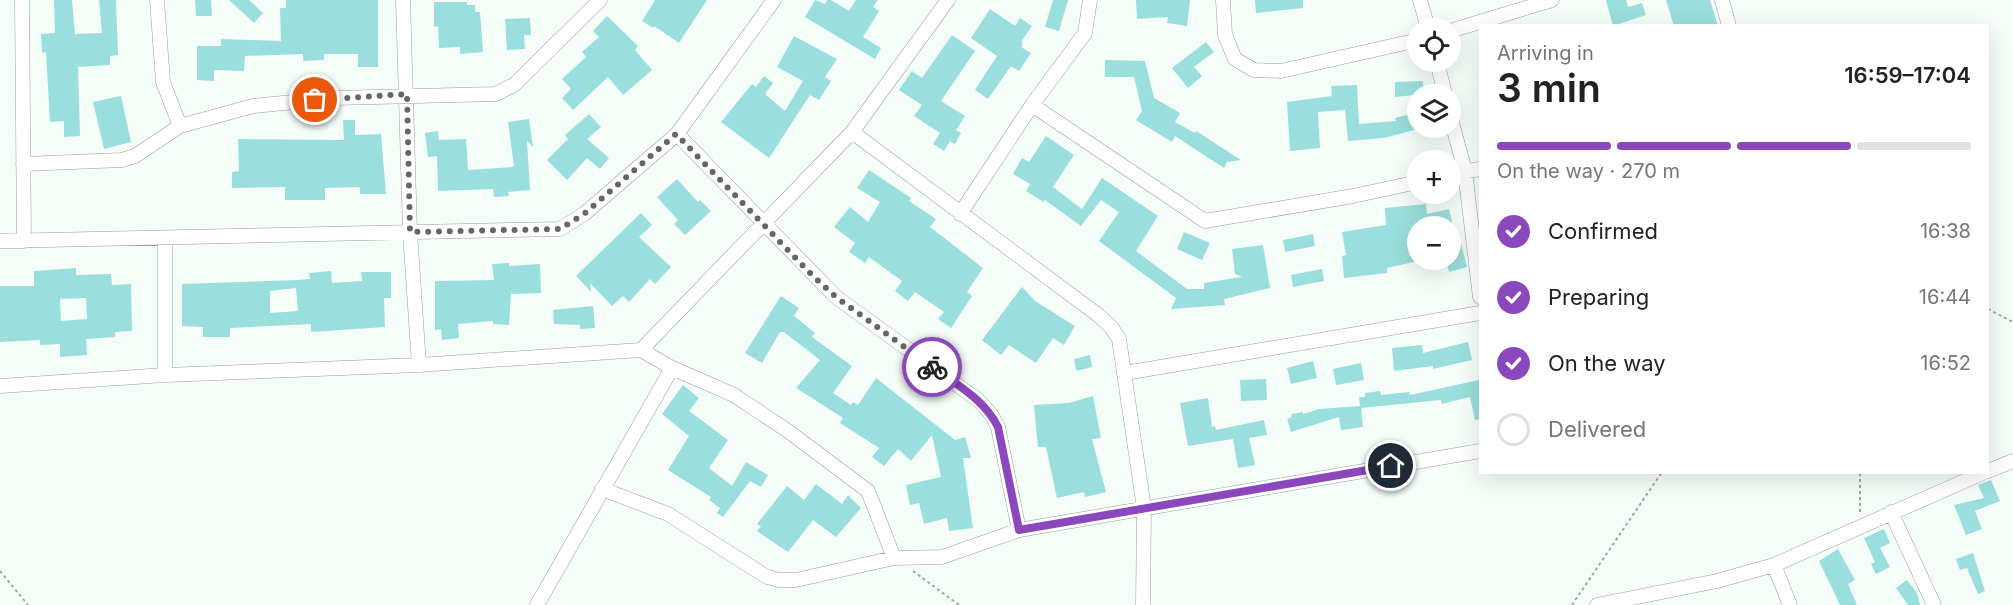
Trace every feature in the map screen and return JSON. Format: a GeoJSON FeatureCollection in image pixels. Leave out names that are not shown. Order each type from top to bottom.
{"type":"FeatureCollection","features":[{"type":"Feature","properties":{"kind":"street"},"geometry":{"type":"LineString","coordinates":[[22,0],[24,241]]}},
{"type":"Feature","properties":{"kind":"street"},"geometry":{"type":"LineString","coordinates":[[157,0],[163,82],[180,126]]}},
{"type":"Feature","properties":{"kind":"street"},"geometry":{"type":"LineString","coordinates":[[404,0],[410,232],[419,365]]}},
{"type":"Feature","properties":{"kind":"street"},"geometry":{"type":"LineString","coordinates":[[0,241],[560,229],[584,214],[676,134],[774,0]]}},
{"type":"Feature","properties":{"kind":"street"},"geometry":{"type":"LineString","coordinates":[[640,350],[852,132],[948,0]]}},
{"type":"Feature","properties":{"kind":"street"},"geometry":{"type":"LineString","coordinates":[[960,214],[1032,105],[1085,33],[1090,0]]}},
{"type":"Feature","properties":{"kind":"street"},"geometry":{"type":"LineString","coordinates":[[1223,0],[1225,35],[1235,59],[1254,70],[1281,71],[1407,42]]}},
{"type":"Feature","properties":{"kind":"street"},"geometry":{"type":"LineString","coordinates":[[1420,0],[1425,18]]}},
{"type":"Feature","properties":{"kind":"street"},"geometry":{"type":"LineString","coordinates":[[1461,28],[1552,0]]}},
{"type":"Feature","properties":{"kind":"street"},"geometry":{"type":"LineString","coordinates":[[1722,0],[1728,24]]}},
{"type":"Feature","properties":{"kind":"street"},"geometry":{"type":"LineString","coordinates":[[23,164],[122,160],[135,156],[180,126],[253,106],[407,94],[485,96],[509,88],[598,1]]}},
{"type":"Feature","properties":{"kind":"street"},"geometry":{"type":"LineString","coordinates":[[1032,105],[1205,221],[1353,196],[1407,184]]}},
{"type":"Feature","properties":{"kind":"street"},"geometry":{"type":"LineString","coordinates":[[852,132],[1111,327],[1119,339],[1144,508],[1143,605]]}},
{"type":"Feature","properties":{"kind":"street"},"geometry":{"type":"LineString","coordinates":[[676,134],[836,297],[978,400],[991,414],[998,427],[1019,530]]}},
{"type":"Feature","properties":{"kind":"street"},"geometry":{"type":"LineString","coordinates":[[1456,138],[1465,171],[1479,289]]}},
{"type":"Feature","properties":{"kind":"street"},"geometry":{"type":"LineString","coordinates":[[1461,172],[1479,169]]}},
{"type":"Feature","properties":{"kind":"street"},"geometry":{"type":"LineString","coordinates":[[165,239],[165,375]]}},
{"type":"Feature","properties":{"kind":"street"},"geometry":{"type":"LineString","coordinates":[[1125,373],[1479,313]]}},
{"type":"Feature","properties":{"kind":"street"},"geometry":{"type":"LineString","coordinates":[[0,386],[165,375],[419,365],[640,350],[672,368],[734,394],[788,430],[867,491],[894,558]]}},
{"type":"Feature","properties":{"kind":"street"},"geometry":{"type":"LineString","coordinates":[[537,605],[672,368]]}},
{"type":"Feature","properties":{"kind":"street"},"geometry":{"type":"LineString","coordinates":[[602,489],[668,514],[767,577],[778,580],[807,578],[894,558],[942,557],[1019,530],[1479,451]]}},
{"type":"Feature","properties":{"kind":"street"},"geometry":{"type":"LineString","coordinates":[[1989,471],[2013,460]]}},
{"type":"Feature","properties":{"kind":"street"},"geometry":{"type":"LineString","coordinates":[[1597,605],[1717,581],[1774,565],[1860,525],[1981,474]]}},
{"type":"Feature","properties":{"kind":"street"},"geometry":{"type":"LineString","coordinates":[[1891,512],[1934,605]]}},
{"type":"Feature","properties":{"kind":"street"},"geometry":{"type":"LineString","coordinates":[[1774,565],[1790,605]]}},
{"type":"Feature","properties":{"kind":"path"},"geometry":{"type":"LineString","coordinates":[[1989,310],[2013,322]]}},
{"type":"Feature","properties":{"kind":"path"},"geometry":{"type":"LineString","coordinates":[[1572,605],[1661,474]]}},
{"type":"Feature","properties":{"kind":"path"},"geometry":{"type":"LineString","coordinates":[[1860,474],[1860,525]]}},
{"type":"Feature","properties":{"kind":"path"},"geometry":{"type":"LineString","coordinates":[[0,571],[28,605]]}},
{"type":"Feature","properties":{"kind":"path"},"geometry":{"type":"LineString","coordinates":[[913,571],[959,605]]}},
{"type":"Feature","properties":{"kind":"building"},"geometry":{"type":"Polygon","coordinates":[[[54,0],[72,0],[75,34],[102,33],[99,0],[116,0],[118,55],[110,56],[110,65],[78,67],[80,136],[64,137],[64,121],[50,122],[46,52],[42,53],[41,34],[55,33],[54,0]]]}},
{"type":"Feature","properties":{"kind":"building"},"geometry":{"type":"Polygon","coordinates":[[[195,0],[211,0],[212,16],[196,16],[195,0]]]}},
{"type":"Feature","properties":{"kind":"building"},"geometry":{"type":"Polygon","coordinates":[[[229,0],[249,0],[263,13],[254,23],[229,0]]]}},
{"type":"Feature","properties":{"kind":"building"},"geometry":{"type":"Polygon","coordinates":[[[286,0],[378,0],[378,67],[358,67],[358,54],[324,54],[324,60],[303,61],[303,54],[245,56],[244,71],[214,70],[214,81],[197,80],[197,46],[221,46],[221,39],[281,41],[280,8],[286,8],[286,0]]]}},
{"type":"Feature","properties":{"kind":"building"},"geometry":{"type":"Polygon","coordinates":[[[655,0],[707,0],[679,43],[654,26],[653,28],[642,21],[655,0]]]}},
{"type":"Feature","properties":{"kind":"building"},"geometry":{"type":"Polygon","coordinates":[[[815,0],[825,4],[827,0],[831,0],[849,11],[856,0],[878,0],[873,7],[879,11],[863,37],[881,48],[875,59],[805,17],[815,0]]]}},
{"type":"Feature","properties":{"kind":"building"},"geometry":{"type":"Polygon","coordinates":[[[1053,0],[1068,0],[1059,31],[1045,27],[1053,0]]]}},
{"type":"Feature","properties":{"kind":"building"},"geometry":{"type":"Polygon","coordinates":[[[1136,0],[1190,0],[1187,26],[1167,23],[1168,17],[1137,19],[1136,0]]]}},
{"type":"Feature","properties":{"kind":"building"},"geometry":{"type":"Polygon","coordinates":[[[1255,0],[1303,0],[1303,8],[1256,13],[1255,0]]]}},
{"type":"Feature","properties":{"kind":"building"},"geometry":{"type":"Polygon","coordinates":[[[1606,0],[1626,0],[1628,7],[1642,3],[1646,15],[1612,24],[1606,0]]]}},
{"type":"Feature","properties":{"kind":"building"},"geometry":{"type":"Polygon","coordinates":[[[1666,0],[1710,0],[1717,24],[1673,24],[1666,0]]]}},
{"type":"Feature","properties":{"kind":"building"},"geometry":{"type":"Polygon","coordinates":[[[434,2],[467,2],[467,5],[475,5],[475,12],[480,12],[483,52],[460,54],[460,47],[439,48],[438,26],[434,27],[434,2]]]}},
{"type":"Feature","properties":{"kind":"building"},"geometry":{"type":"Polygon","coordinates":[[[990,9],[1015,26],[1020,18],[1032,26],[1021,42],[1023,44],[1021,47],[1031,53],[1019,71],[1011,66],[988,99],[975,90],[997,56],[971,38],[990,9]]]}},
{"type":"Feature","properties":{"kind":"building"},"geometry":{"type":"Polygon","coordinates":[[[607,16],[638,46],[635,50],[652,70],[623,95],[608,77],[573,110],[562,98],[571,89],[562,79],[586,57],[582,52],[599,37],[593,31],[607,16]]]}},
{"type":"Feature","properties":{"kind":"building"},"geometry":{"type":"Polygon","coordinates":[[[530,18],[531,35],[524,35],[525,49],[507,50],[505,19],[530,18]]]}},
{"type":"Feature","properties":{"kind":"building"},"geometry":{"type":"Polygon","coordinates":[[[952,35],[975,51],[941,101],[965,116],[956,130],[961,133],[955,144],[950,141],[944,151],[933,144],[940,133],[914,116],[922,105],[899,90],[912,71],[922,78],[952,35]]]}},
{"type":"Feature","properties":{"kind":"building"},"geometry":{"type":"Polygon","coordinates":[[[794,36],[837,59],[825,77],[831,81],[819,100],[810,95],[769,158],[721,122],[752,84],[756,87],[764,76],[773,83],[765,94],[785,111],[803,81],[777,67],[794,36]]]}},
{"type":"Feature","properties":{"kind":"building"},"geometry":{"type":"Polygon","coordinates":[[[1206,42],[1214,52],[1194,67],[1202,76],[1188,88],[1172,68],[1206,42]]]}},
{"type":"Feature","properties":{"kind":"building"},"geometry":{"type":"Polygon","coordinates":[[[1105,60],[1145,61],[1154,98],[1180,113],[1175,122],[1195,133],[1196,131],[1241,160],[1227,162],[1224,168],[1175,136],[1172,142],[1136,120],[1142,111],[1134,77],[1105,77],[1105,60]]]}},
{"type":"Feature","properties":{"kind":"building"},"geometry":{"type":"Polygon","coordinates":[[[1423,81],[1423,84],[1407,84],[1407,96],[1395,97],[1395,82],[1423,81]]]}},
{"type":"Feature","properties":{"kind":"building"},"geometry":{"type":"Polygon","coordinates":[[[1357,85],[1359,124],[1396,121],[1395,118],[1407,115],[1407,132],[1384,138],[1348,141],[1345,110],[1318,112],[1320,148],[1290,151],[1287,102],[1332,96],[1331,86],[1357,85]]]}},
{"type":"Feature","properties":{"kind":"building"},"geometry":{"type":"Polygon","coordinates":[[[121,96],[131,142],[104,149],[93,102],[121,96]]]}},
{"type":"Feature","properties":{"kind":"building"},"geometry":{"type":"Polygon","coordinates":[[[589,114],[601,127],[587,139],[609,158],[600,169],[587,158],[567,180],[547,160],[568,139],[565,135],[589,114]]]}},
{"type":"Feature","properties":{"kind":"building"},"geometry":{"type":"Polygon","coordinates":[[[529,119],[533,147],[527,141],[530,190],[508,192],[509,196],[494,197],[493,189],[438,191],[437,156],[428,157],[425,133],[438,131],[439,140],[466,139],[468,170],[512,167],[514,166],[508,122],[529,119]]]}},
{"type":"Feature","properties":{"kind":"building"},"geometry":{"type":"Polygon","coordinates":[[[343,120],[355,120],[355,135],[381,134],[386,194],[360,194],[360,187],[325,188],[325,200],[285,200],[285,187],[232,188],[232,172],[239,171],[238,139],[344,140],[343,120]]]}},
{"type":"Feature","properties":{"kind":"building"},"geometry":{"type":"Polygon","coordinates":[[[1046,136],[1074,155],[1053,187],[1082,209],[1102,178],[1158,216],[1136,251],[1187,289],[1204,289],[1204,283],[1242,277],[1235,274],[1232,249],[1263,245],[1270,288],[1224,299],[1225,305],[1171,309],[1176,298],[1099,241],[1119,212],[1101,200],[1081,226],[1045,200],[1044,202],[1026,191],[1030,184],[1013,174],[1022,158],[1029,162],[1046,136]]]}},
{"type":"Feature","properties":{"kind":"building"},"geometry":{"type":"Polygon","coordinates":[[[869,170],[911,198],[909,201],[936,219],[930,227],[983,268],[967,292],[972,296],[951,328],[938,319],[944,312],[915,292],[908,301],[895,291],[902,281],[869,257],[865,263],[849,252],[855,243],[834,227],[850,207],[868,222],[880,202],[857,188],[869,170]]]}},
{"type":"Feature","properties":{"kind":"building"},"geometry":{"type":"Polygon","coordinates":[[[677,179],[698,202],[700,200],[711,211],[685,235],[674,224],[678,220],[657,197],[677,179]]]}},
{"type":"Feature","properties":{"kind":"building"},"geometry":{"type":"Polygon","coordinates":[[[1426,204],[1427,214],[1449,209],[1451,216],[1407,216],[1407,263],[1387,268],[1387,273],[1344,278],[1342,256],[1346,255],[1342,232],[1386,225],[1385,208],[1426,204]]]}},
{"type":"Feature","properties":{"kind":"building"},"geometry":{"type":"Polygon","coordinates":[[[641,213],[652,225],[639,237],[671,267],[655,284],[650,279],[629,302],[623,296],[612,306],[590,283],[591,292],[576,276],[641,213]]]}},
{"type":"Feature","properties":{"kind":"building"},"geometry":{"type":"Polygon","coordinates":[[[1184,232],[1210,243],[1202,260],[1177,249],[1184,232]]]}},
{"type":"Feature","properties":{"kind":"building"},"geometry":{"type":"Polygon","coordinates":[[[1313,234],[1315,246],[1285,252],[1283,240],[1313,234]]]}},
{"type":"Feature","properties":{"kind":"building"},"geometry":{"type":"Polygon","coordinates":[[[1461,243],[1467,267],[1461,269],[1461,243]]]}},
{"type":"Feature","properties":{"kind":"building"},"geometry":{"type":"Polygon","coordinates":[[[509,263],[509,266],[540,264],[541,293],[511,294],[509,325],[493,324],[493,321],[458,324],[459,338],[442,340],[441,329],[435,330],[435,281],[494,280],[492,264],[509,263]]]}},
{"type":"Feature","properties":{"kind":"building"},"geometry":{"type":"Polygon","coordinates":[[[76,268],[76,275],[111,274],[112,285],[131,284],[132,331],[115,332],[115,337],[86,339],[87,355],[60,357],[60,344],[40,345],[40,340],[0,342],[0,286],[34,286],[34,271],[76,268]],[[86,298],[60,299],[61,321],[87,319],[86,298]]]}},
{"type":"Feature","properties":{"kind":"building"},"geometry":{"type":"Polygon","coordinates":[[[1322,269],[1324,281],[1293,287],[1291,275],[1322,269]]]}},
{"type":"Feature","properties":{"kind":"building"},"geometry":{"type":"Polygon","coordinates":[[[331,271],[332,283],[362,281],[361,272],[391,272],[391,298],[384,298],[385,327],[311,332],[311,324],[230,328],[230,337],[203,337],[203,327],[182,326],[182,284],[310,279],[309,273],[331,271]],[[296,288],[270,291],[270,313],[298,311],[296,288]]]}},
{"type":"Feature","properties":{"kind":"building"},"geometry":{"type":"Polygon","coordinates":[[[1022,287],[1035,301],[1075,326],[1064,345],[1053,338],[1036,363],[1009,345],[1001,355],[982,340],[1022,287]]]}},
{"type":"Feature","properties":{"kind":"building"},"geometry":{"type":"Polygon","coordinates":[[[781,296],[799,308],[794,316],[815,333],[812,337],[852,366],[833,393],[851,405],[853,402],[858,405],[876,378],[955,440],[965,437],[971,458],[963,458],[973,528],[949,531],[947,518],[924,524],[919,503],[910,505],[906,485],[941,477],[932,435],[911,461],[898,449],[884,466],[872,457],[879,448],[840,423],[843,418],[796,388],[820,360],[784,332],[780,332],[762,363],[745,353],[781,296]]]}},
{"type":"Feature","properties":{"kind":"building"},"geometry":{"type":"Polygon","coordinates":[[[593,306],[595,328],[580,329],[580,325],[554,324],[553,310],[593,306]]]}},
{"type":"Feature","properties":{"kind":"building"},"geometry":{"type":"Polygon","coordinates":[[[1468,342],[1472,360],[1433,369],[1433,366],[1394,371],[1392,348],[1422,345],[1423,353],[1468,342]]]}},
{"type":"Feature","properties":{"kind":"building"},"geometry":{"type":"Polygon","coordinates":[[[1090,355],[1092,367],[1076,371],[1074,359],[1090,355]]]}},
{"type":"Feature","properties":{"kind":"building"},"geometry":{"type":"Polygon","coordinates":[[[1313,361],[1317,378],[1291,384],[1287,368],[1313,361]]]}},
{"type":"Feature","properties":{"kind":"building"},"geometry":{"type":"Polygon","coordinates":[[[1361,363],[1364,380],[1336,385],[1333,369],[1361,363]]]}},
{"type":"Feature","properties":{"kind":"building"},"geometry":{"type":"Polygon","coordinates":[[[1266,379],[1267,400],[1241,401],[1240,380],[1266,379]]]}},
{"type":"Feature","properties":{"kind":"building"},"geometry":{"type":"Polygon","coordinates":[[[1479,380],[1479,419],[1475,420],[1470,397],[1442,404],[1441,400],[1361,408],[1363,427],[1341,430],[1339,417],[1291,432],[1287,419],[1292,417],[1291,414],[1303,412],[1303,414],[1319,409],[1360,406],[1359,397],[1365,397],[1365,393],[1380,391],[1381,395],[1409,392],[1410,395],[1479,380]]]}},
{"type":"Feature","properties":{"kind":"building"},"geometry":{"type":"Polygon","coordinates":[[[683,385],[699,398],[689,411],[728,440],[709,468],[732,486],[746,462],[768,475],[761,487],[750,481],[723,517],[717,513],[720,508],[709,500],[711,497],[668,470],[689,436],[662,414],[683,385]]]}},
{"type":"Feature","properties":{"kind":"building"},"geometry":{"type":"Polygon","coordinates":[[[1093,396],[1101,438],[1092,439],[1106,492],[1085,497],[1084,492],[1057,498],[1046,447],[1038,447],[1034,405],[1069,403],[1093,396]]]}},
{"type":"Feature","properties":{"kind":"building"},"geometry":{"type":"Polygon","coordinates":[[[1208,398],[1212,427],[1215,426],[1216,430],[1264,420],[1267,435],[1249,438],[1255,465],[1238,468],[1233,439],[1188,446],[1180,403],[1208,398]]]}},
{"type":"Feature","properties":{"kind":"building"},"geometry":{"type":"Polygon","coordinates":[[[1991,480],[2000,501],[1975,511],[1982,529],[1966,535],[1954,505],[1984,498],[1978,485],[1991,480]]]}},
{"type":"Feature","properties":{"kind":"building"},"geometry":{"type":"Polygon","coordinates":[[[816,484],[842,504],[848,495],[861,508],[836,537],[813,520],[788,552],[757,531],[761,526],[757,524],[787,486],[804,500],[816,484]]]}},
{"type":"Feature","properties":{"kind":"building"},"geometry":{"type":"Polygon","coordinates":[[[1884,529],[1890,543],[1880,548],[1890,567],[1876,574],[1871,564],[1875,562],[1864,538],[1884,529]]]}},
{"type":"Feature","properties":{"kind":"building"},"geometry":{"type":"Polygon","coordinates":[[[1838,549],[1855,580],[1848,584],[1857,605],[1840,605],[1819,561],[1838,549]]]}},
{"type":"Feature","properties":{"kind":"building"},"geometry":{"type":"Polygon","coordinates":[[[1973,553],[1985,591],[1978,594],[1967,568],[1960,570],[1956,559],[1973,553]]]}},
{"type":"Feature","properties":{"kind":"building"},"geometry":{"type":"Polygon","coordinates":[[[1907,580],[1917,593],[1920,605],[1908,605],[1896,588],[1907,580]]]}},
{"type":"Feature","properties":{"kind":"way so far"},"geometry":{"type":"LineString","coordinates":[[315,100],[407,94],[410,232],[560,229],[584,214],[676,134],[836,297],[932,367]]}},
{"type":"Feature","properties":{"kind":"route"},"geometry":{"type":"LineString","coordinates":[[932,367],[978,400],[991,414],[998,427],[1019,530],[1391,466]]}}]}
